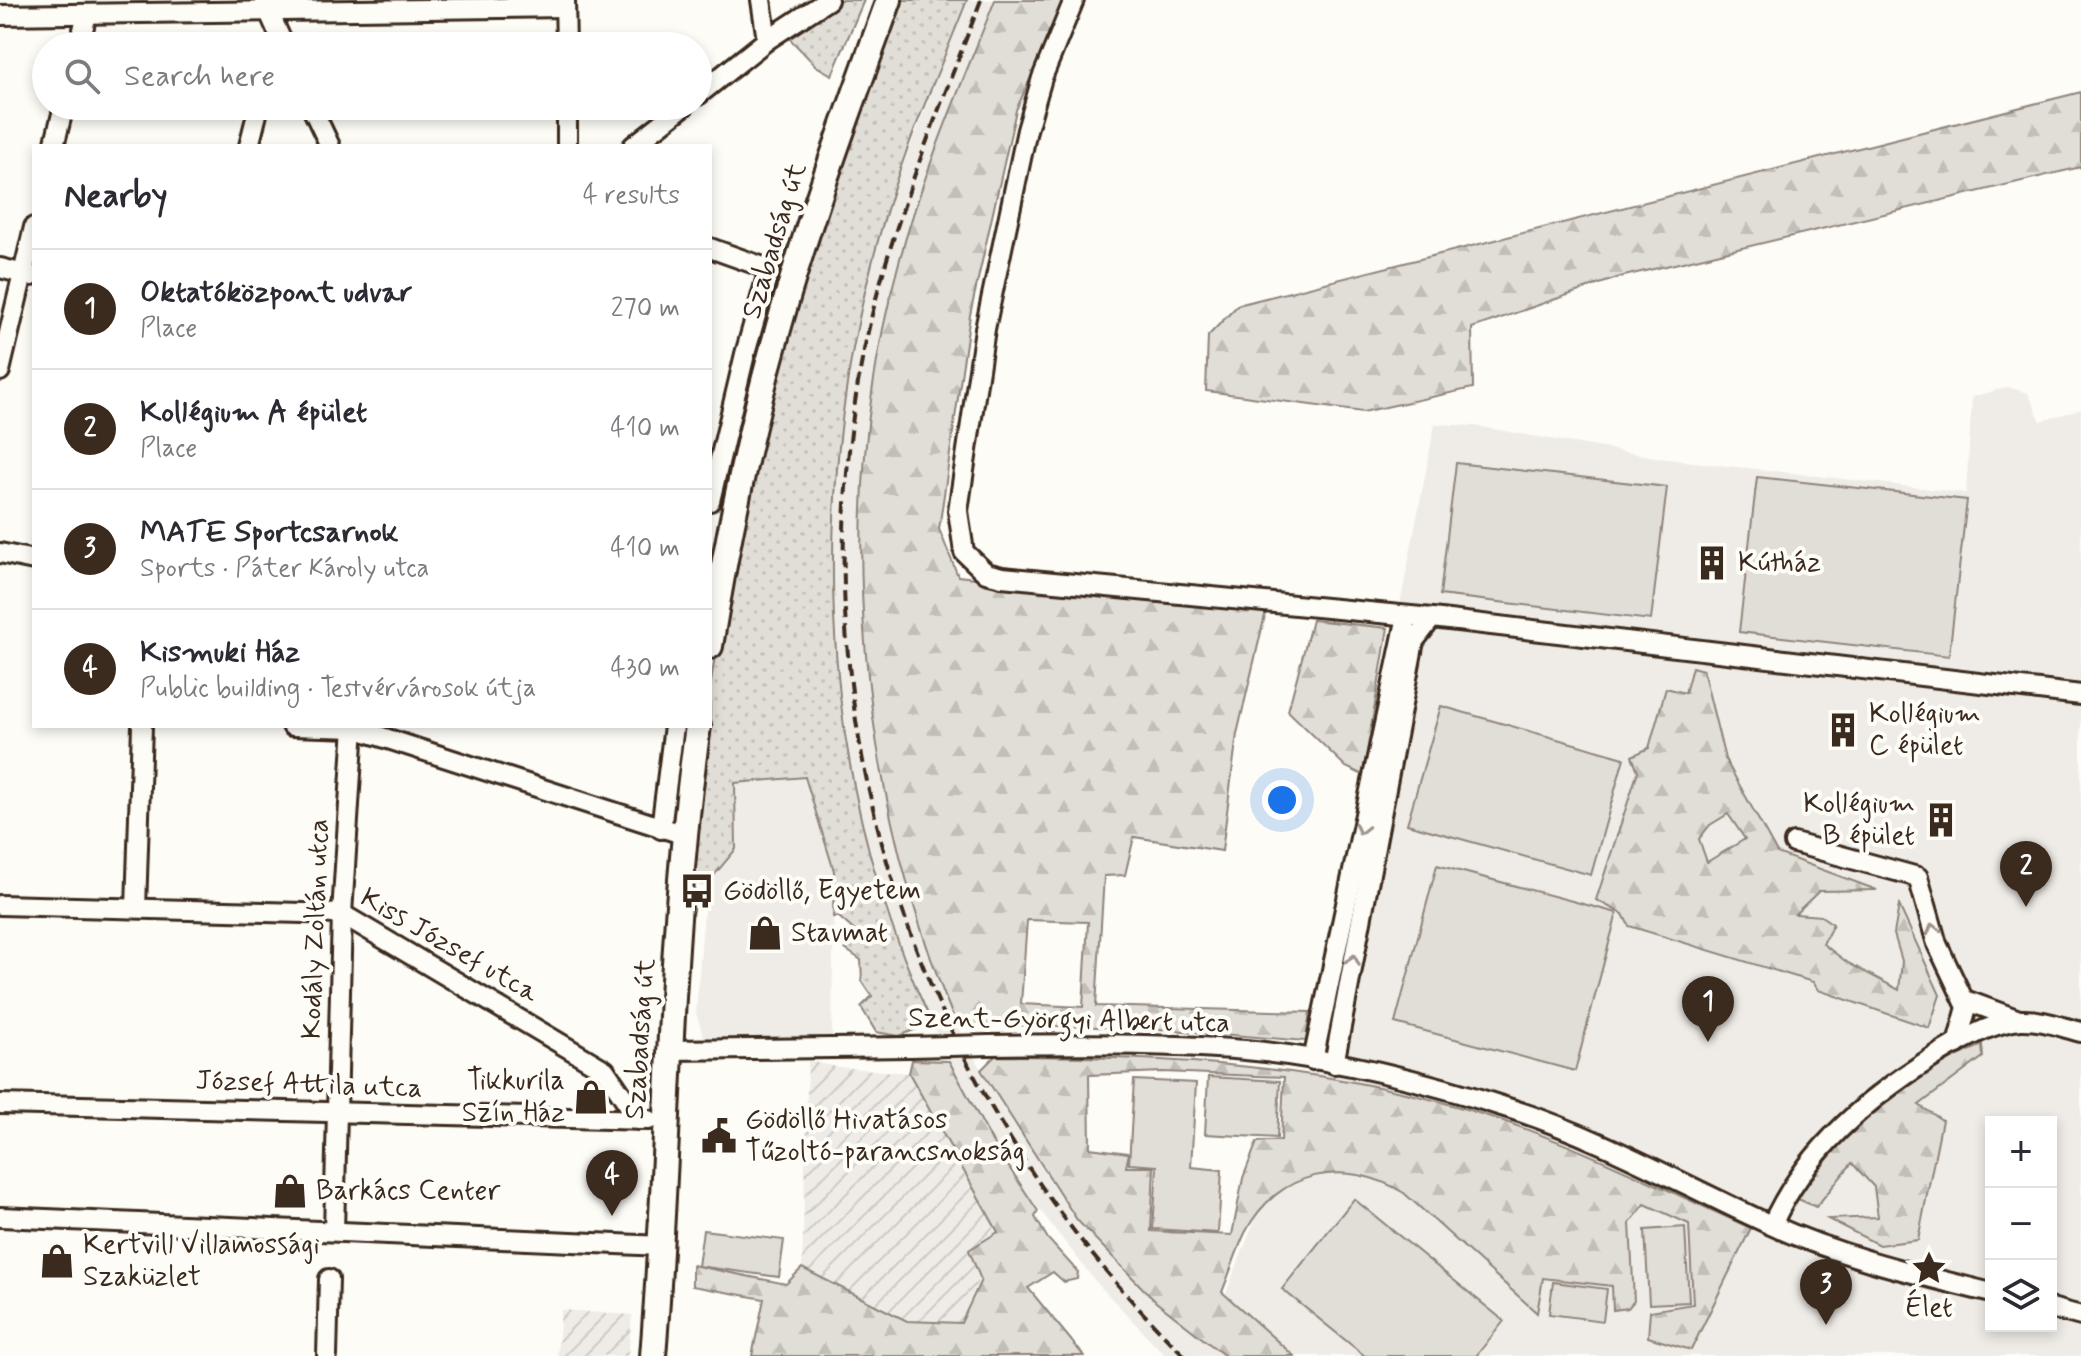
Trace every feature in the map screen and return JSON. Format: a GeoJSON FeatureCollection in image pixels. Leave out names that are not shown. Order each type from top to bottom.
{"type":"FeatureCollection","features":[{"type":"Feature","properties":{"kind":"main road","name":"Szabadság út"},"geometry":{"type":"LineString","coordinates":[[712,636],[749,447],[777,333],[810,223],[889,0]]}},
{"type":"Feature","properties":{"kind":"main road","name":"Szabadság út"},"geometry":{"type":"LineString","coordinates":[[653,1356],[662,1246],[669,1050],[685,835],[698,728]]}},
{"type":"Feature","properties":{"kind":"street"},"geometry":{"type":"LineString","coordinates":[[761,0],[767,40]]}},
{"type":"Feature","properties":{"kind":"street"},"geometry":{"type":"LineString","coordinates":[[712,84],[767,40],[828,0]]}},
{"type":"Feature","properties":{"kind":"street"},"geometry":{"type":"LineString","coordinates":[[1074,0],[1042,78],[1027,130],[985,329],[958,511],[964,552],[986,573],[1432,618],[2081,695]]}},
{"type":"Feature","properties":{"kind":"street"},"geometry":{"type":"LineString","coordinates":[[0,15],[266,6],[565,4],[566,32]]}},
{"type":"Feature","properties":{"kind":"street"},"geometry":{"type":"LineString","coordinates":[[266,6],[278,32]]}},
{"type":"Feature","properties":{"kind":"street"},"geometry":{"type":"LineString","coordinates":[[82,32],[87,14]]}},
{"type":"Feature","properties":{"kind":"street"},"geometry":{"type":"LineString","coordinates":[[54,144],[60,120]]}},
{"type":"Feature","properties":{"kind":"street"},"geometry":{"type":"LineString","coordinates":[[250,144],[256,120]]}},
{"type":"Feature","properties":{"kind":"street"},"geometry":{"type":"LineString","coordinates":[[318,120],[329,144]]}},
{"type":"Feature","properties":{"kind":"street"},"geometry":{"type":"LineString","coordinates":[[567,120],[567,144]]}},
{"type":"Feature","properties":{"kind":"street"},"geometry":{"type":"LineString","coordinates":[[636,144],[666,120]]}},
{"type":"Feature","properties":{"kind":"street"},"geometry":{"type":"LineString","coordinates":[[0,371],[28,275],[32,243]]}},
{"type":"Feature","properties":{"kind":"street","name":"Szabadság út"},"geometry":{"type":"LineString","coordinates":[[712,249],[769,269],[716,439],[712,480]]}},
{"type":"Feature","properties":{"kind":"street"},"geometry":{"type":"LineString","coordinates":[[0,268],[28,275]]}},
{"type":"Feature","properties":{"kind":"street"},"geometry":{"type":"LineString","coordinates":[[716,439],[749,447]]}},
{"type":"Feature","properties":{"kind":"street"},"geometry":{"type":"LineString","coordinates":[[0,553],[32,560]]}},
{"type":"Feature","properties":{"kind":"street"},"geometry":{"type":"LineString","coordinates":[[1313,1060],[1334,1004],[1376,794],[1407,616]]}},
{"type":"Feature","properties":{"kind":"street"},"geometry":{"type":"LineString","coordinates":[[1376,794],[1414,641],[1432,618]]}},
{"type":"Feature","properties":{"kind":"street"},"geometry":{"type":"LineString","coordinates":[[136,908],[142,728]]}},
{"type":"Feature","properties":{"kind":"street","name":"Kodály Zoltán utca"},"geometry":{"type":"LineString","coordinates":[[334,1231],[342,914],[354,728]]}},
{"type":"Feature","properties":{"kind":"street"},"geometry":{"type":"LineString","coordinates":[[357,728],[685,835]]}},
{"type":"Feature","properties":{"kind":"street"},"geometry":{"type":"LineString","coordinates":[[661,829],[674,728]]}},
{"type":"Feature","properties":{"kind":"street"},"geometry":{"type":"LineString","coordinates":[[1794,843],[1918,877],[1937,944],[1965,1000],[1967,1013],[1957,1044]]}},
{"type":"Feature","properties":{"kind":"street","name":"Kiss József utca"},"geometry":{"type":"LineString","coordinates":[[0,905],[342,914],[605,1070],[639,1120]]}},
{"type":"Feature","properties":{"kind":"street"},"geometry":{"type":"LineString","coordinates":[[1965,1000],[2019,1020]]}},
{"type":"Feature","properties":{"kind":"street"},"geometry":{"type":"LineString","coordinates":[[1334,1004],[1334,1064]]}},
{"type":"Feature","properties":{"kind":"street"},"geometry":{"type":"LineString","coordinates":[[1772,1225],[1799,1180],[1853,1115],[1899,1079],[1985,1028],[2019,1020],[2043,1021],[2081,1032]]}},
{"type":"Feature","properties":{"kind":"street","name":"Szent-Györgyi Albert utca"},"geometry":{"type":"LineString","coordinates":[[669,1050],[1171,1045],[1248,1050],[1313,1060],[1459,1094],[1550,1122],[1662,1171],[1772,1225],[1864,1262],[1985,1292]]}},
{"type":"Feature","properties":{"kind":"street","name":"József Attila utca"},"geometry":{"type":"LineString","coordinates":[[0,1104],[665,1121]]}},
{"type":"Feature","properties":{"kind":"street"},"geometry":{"type":"LineString","coordinates":[[0,1217],[662,1246]]}},
{"type":"Feature","properties":{"kind":"street"},"geometry":{"type":"LineString","coordinates":[[327,1356],[329,1279]]}},
{"type":"Feature","properties":{"kind":"street"},"geometry":{"type":"LineString","coordinates":[[2057,1310],[2081,1316]]}},
{"type":"Feature","properties":{"kind":"shaded area"},"geometry":{"type":"Polygon","coordinates":[[[967,0],[995,0],[916,206],[880,344],[868,425],[863,502],[866,636],[891,813],[932,967],[956,1024],[981,1070],[1077,1220],[1156,1302],[1225,1356],[1166,1356],[1096,1282],[1012,1174],[968,1099],[909,975],[865,833],[851,768],[832,626],[831,586],[834,472],[843,392],[889,202],[967,0]]]}},
{"type":"Feature","properties":{"kind":"shaded area"},"geometry":{"type":"Polygon","coordinates":[[[2008,387],[2028,393],[2041,421],[2081,409],[2081,1356],[1284,1356],[1222,1303],[1306,1091],[1435,424],[1475,426],[1667,459],[1966,493],[1972,397],[2008,387]]]}},
{"type":"Feature","properties":{"kind":"shaded area"},"geometry":{"type":"Polygon","coordinates":[[[805,776],[834,871],[832,1039],[705,1040],[696,1013],[706,885],[736,849],[734,783],[805,776]]]}},
{"type":"Feature","properties":{"kind":"shaded area"},"geometry":{"type":"Polygon","coordinates":[[[808,1061],[837,1067],[909,1073],[998,1232],[961,1323],[907,1321],[802,1268],[808,1061]]]}},
{"type":"Feature","properties":{"kind":"shaded area"},"geometry":{"type":"Polygon","coordinates":[[[561,1310],[632,1315],[628,1356],[557,1356],[561,1310]]]}},
{"type":"Feature","properties":{"kind":"green space"},"geometry":{"type":"Polygon","coordinates":[[[839,0],[864,0],[832,75],[816,66],[788,37],[839,0]]]}},
{"type":"Feature","properties":{"kind":"green space"},"geometry":{"type":"Polygon","coordinates":[[[897,0],[967,0],[897,177],[862,305],[844,408],[834,513],[834,618],[843,722],[863,825],[892,925],[932,1023],[899,1036],[876,1032],[861,1007],[872,996],[862,981],[861,960],[845,949],[846,935],[858,934],[839,917],[833,917],[834,871],[805,777],[735,783],[736,849],[706,885],[691,883],[704,728],[712,728],[712,675],[723,604],[795,291],[897,0]]]}},
{"type":"Feature","properties":{"kind":"green space"},"geometry":{"type":"Polygon","coordinates":[[[995,0],[1066,0],[1016,110],[970,315],[939,529],[958,576],[1266,611],[1237,734],[1222,851],[1134,837],[1125,875],[1104,876],[1096,1006],[1310,1012],[1306,1041],[1147,1028],[956,1024],[923,934],[897,841],[877,746],[866,650],[861,552],[865,455],[877,360],[898,266],[930,165],[995,0]],[[1027,920],[1021,1004],[1083,1007],[1088,922],[1027,920]]]}},
{"type":"Feature","properties":{"kind":"green space"},"geometry":{"type":"Polygon","coordinates":[[[2081,92],[2081,167],[1620,277],[1472,328],[1473,388],[1363,412],[1206,391],[1208,336],[1238,305],[2081,92]]]}},
{"type":"Feature","properties":{"kind":"green space"},"geometry":{"type":"Polygon","coordinates":[[[1456,463],[1667,487],[1651,620],[1440,595],[1456,463]]]}},
{"type":"Feature","properties":{"kind":"green space"},"geometry":{"type":"Polygon","coordinates":[[[1757,477],[1967,500],[1949,656],[1739,632],[1757,477]]]}},
{"type":"Feature","properties":{"kind":"green space"},"geometry":{"type":"Polygon","coordinates":[[[1312,620],[1388,628],[1363,775],[1346,767],[1288,711],[1312,620]]]}},
{"type":"Feature","properties":{"kind":"green space"},"geometry":{"type":"Polygon","coordinates":[[[1692,667],[1703,670],[1725,759],[1777,853],[1877,890],[1819,891],[1795,914],[1821,916],[1833,924],[1823,944],[1848,963],[1899,990],[1902,961],[1894,934],[1899,905],[1940,995],[1929,1028],[1818,990],[1813,982],[1629,926],[1623,914],[1596,900],[1638,771],[1632,756],[1649,748],[1666,688],[1685,693],[1692,667]],[[1728,814],[1710,825],[1699,839],[1707,862],[1745,839],[1728,814]]]}},
{"type":"Feature","properties":{"kind":"green space"},"geometry":{"type":"Polygon","coordinates":[[[1441,706],[1624,758],[1591,875],[1407,824],[1441,706]]]}},
{"type":"Feature","properties":{"kind":"green space"},"geometry":{"type":"Polygon","coordinates":[[[1437,865],[1617,913],[1575,1071],[1395,1023],[1437,865]]]}},
{"type":"Feature","properties":{"kind":"green space"},"geometry":{"type":"Polygon","coordinates":[[[1982,1045],[1983,1057],[1919,1105],[1942,1120],[1918,1240],[1879,1245],[1828,1219],[1878,1217],[1874,1187],[1852,1163],[1816,1207],[1796,1198],[1856,1124],[1917,1075],[1982,1045]]]}},
{"type":"Feature","properties":{"kind":"green space"},"geometry":{"type":"Polygon","coordinates":[[[995,1056],[1120,1058],[1244,1066],[1367,1085],[1428,1098],[1522,1128],[1588,1154],[1751,1228],[1691,1350],[1648,1337],[1650,1311],[1693,1304],[1689,1224],[1645,1204],[1630,1223],[1634,1301],[1628,1308],[1613,1310],[1612,1286],[1543,1278],[1537,1313],[1404,1193],[1359,1175],[1337,1173],[1315,1176],[1294,1183],[1275,1195],[1259,1212],[1245,1233],[1222,1292],[1294,1356],[1225,1356],[1156,1302],[1077,1220],[981,1070],[995,1056]],[[1163,1072],[1089,1075],[1090,1148],[1129,1153],[1126,1167],[1154,1167],[1151,1231],[1232,1235],[1243,1178],[1257,1142],[1281,1140],[1284,1077],[1163,1072]]]}},
{"type":"Feature","properties":{"kind":"green space"},"geometry":{"type":"Polygon","coordinates":[[[912,1060],[949,1061],[993,1143],[1038,1211],[1035,1217],[1048,1239],[1078,1272],[1077,1279],[1064,1282],[1053,1272],[1028,1288],[1084,1356],[752,1356],[764,1299],[692,1286],[692,1265],[786,1284],[802,1268],[907,1321],[961,1323],[981,1280],[969,1250],[998,1232],[909,1073],[912,1060]]]}},
{"type":"Feature","properties":{"kind":"green space"},"geometry":{"type":"Polygon","coordinates":[[[1208,1077],[1280,1081],[1277,1138],[1205,1134],[1208,1077]]]}},
{"type":"Feature","properties":{"kind":"green space"},"geometry":{"type":"Polygon","coordinates":[[[1134,1080],[1196,1083],[1191,1167],[1222,1170],[1218,1233],[1153,1229],[1157,1166],[1129,1164],[1134,1080]]]}},
{"type":"Feature","properties":{"kind":"green space"},"geometry":{"type":"Polygon","coordinates":[[[1354,1199],[1504,1321],[1476,1356],[1365,1356],[1282,1289],[1354,1199]]]}},
{"type":"Feature","properties":{"kind":"green space"},"geometry":{"type":"Polygon","coordinates":[[[1685,1227],[1689,1302],[1649,1304],[1645,1230],[1685,1227]]]}},
{"type":"Feature","properties":{"kind":"green space"},"geometry":{"type":"Polygon","coordinates":[[[703,1230],[784,1240],[779,1277],[698,1266],[703,1230]]]}},
{"type":"Feature","properties":{"kind":"green space"},"geometry":{"type":"Polygon","coordinates":[[[1553,1282],[1607,1289],[1603,1321],[1549,1314],[1553,1282]]]}},
{"type":"Feature","properties":{"kind":"railway"},"geometry":{"type":"LineString","coordinates":[[981,0],[900,216],[864,350],[846,488],[846,626],[863,762],[897,894],[947,1021],[1012,1141],[1092,1254],[1185,1356]]}},
{"type":"Feature","properties":{"kind":"place","name":"Kútház"},"geometry":{"type":"Point","coordinates":[1712,563]}},
{"type":"Feature","properties":{"kind":"place","name":"Kollégium C épület"},"geometry":{"type":"Point","coordinates":[1843,730]}},
{"type":"Feature","properties":{"kind":"place","name":"Kollégium B épület"},"geometry":{"type":"Point","coordinates":[1941,820]}},
{"type":"Feature","properties":{"kind":"place","name":"Gödöllő, Egyetem"},"geometry":{"type":"Point","coordinates":[697,891]}},
{"type":"Feature","properties":{"kind":"place","name":"Kollégium A épület"},"geometry":{"type":"Point","coordinates":[2026,907]}},
{"type":"Feature","properties":{"kind":"place","name":"Stavmat"},"geometry":{"type":"Point","coordinates":[765,933]}},
{"type":"Feature","properties":{"kind":"place","name":"Oktatóközpont udvar"},"geometry":{"type":"Point","coordinates":[1708,1042]}},
{"type":"Feature","properties":{"kind":"place","name":"Tikkurila Szín Ház"},"geometry":{"type":"Point","coordinates":[591,1097]}},
{"type":"Feature","properties":{"kind":"place","name":"Gödöllő Hivatásos Tűzoltó-parancsnokság"},"geometry":{"type":"Point","coordinates":[719,1136]}},
{"type":"Feature","properties":{"kind":"place","name":"Barkács Center"},"geometry":{"type":"Point","coordinates":[290,1191]}},
{"type":"Feature","properties":{"kind":"place","name":"Kismuki Ház"},"geometry":{"type":"Point","coordinates":[612,1216]}},
{"type":"Feature","properties":{"kind":"place","name":"Kertvill Villamossági Szaküzlet"},"geometry":{"type":"Point","coordinates":[57,1261]}},
{"type":"Feature","properties":{"kind":"place","name":"Élet"},"geometry":{"type":"Point","coordinates":[1929,1268]}},
{"type":"Feature","properties":{"kind":"place","name":"MATE Sportcsarnok"},"geometry":{"type":"Point","coordinates":[1826,1325]}}]}
